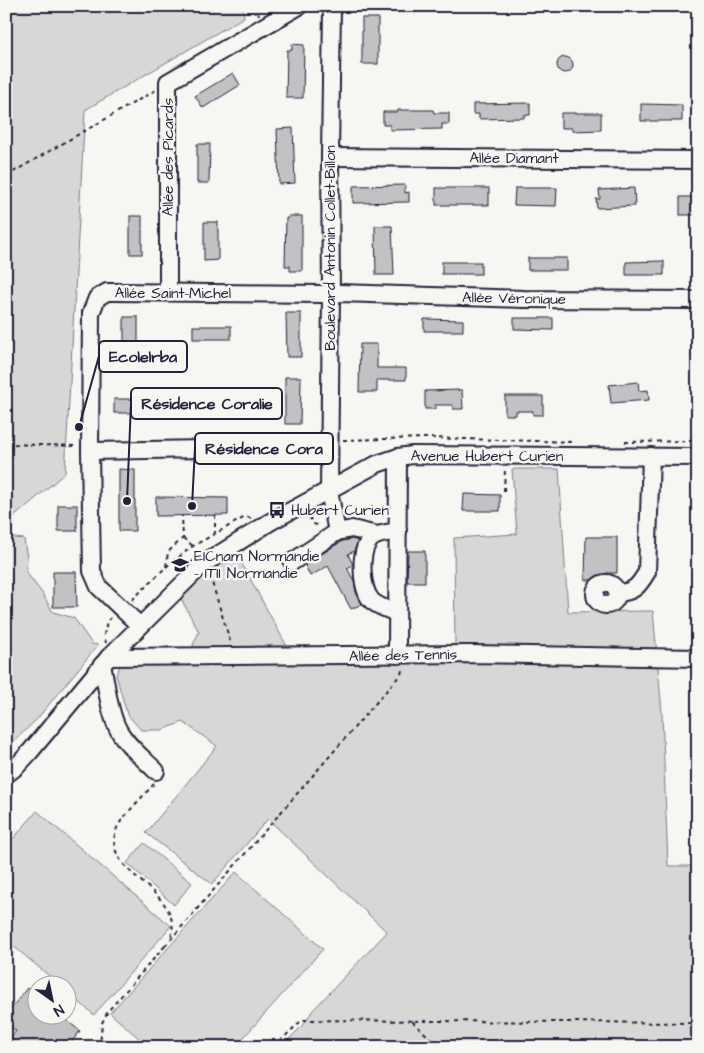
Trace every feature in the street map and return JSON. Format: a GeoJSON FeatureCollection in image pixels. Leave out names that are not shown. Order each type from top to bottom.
{"type":"FeatureCollection","features":[{"type":"Feature","properties":{"kind":"street","name":"Allée des Picards"},"geometry":{"type":"LineString","coordinates":[[168,292],[168,82],[299,6]]}},
{"type":"Feature","properties":{"kind":"street","name":"Boulevard Antonin Collet-Billon"},"geometry":{"type":"LineString","coordinates":[[332,6],[329,490],[334,534]]}},
{"type":"Feature","properties":{"kind":"street","name":"Allée Diamant"},"geometry":{"type":"LineString","coordinates":[[330,157],[698,160]]}},
{"type":"Feature","properties":{"kind":"street","name":"Allée Saint-Michel"},"geometry":{"type":"LineString","coordinates":[[140,626],[99,587],[92,571],[90,449],[91,313],[97,298],[107,292],[331,294]]}},
{"type":"Feature","properties":{"kind":"street","name":"Allée Véronique"},"geometry":{"type":"LineString","coordinates":[[331,294],[524,299],[698,300]]}},
{"type":"Feature","properties":{"kind":"street"},"geometry":{"type":"LineString","coordinates":[[90,449],[329,444]]}},
{"type":"Feature","properties":{"kind":"street","name":"Avenue Hubert Curien"},"geometry":{"type":"LineString","coordinates":[[6,774],[16,767],[105,661],[202,565],[270,522],[377,464],[398,457],[413,455],[698,457]]}},
{"type":"Feature","properties":{"kind":"street"},"geometry":{"type":"LineString","coordinates":[[617,594],[629,592],[639,585],[647,572],[651,456]]}},
{"type":"Feature","properties":{"kind":"street"},"geometry":{"type":"LineString","coordinates":[[398,457],[397,613],[401,655]]}},
{"type":"Feature","properties":{"kind":"street"},"geometry":{"type":"LineString","coordinates":[[292,562],[334,534],[352,529],[377,534],[398,531]]}},
{"type":"Feature","properties":{"kind":"street"},"geometry":{"type":"LineString","coordinates":[[377,534],[368,542],[362,562],[364,583],[367,594],[373,602],[397,613]]}},
{"type":"Feature","properties":{"kind":"street","name":"Allée des Tennis"},"geometry":{"type":"LineString","coordinates":[[105,661],[234,656],[470,654],[698,658]]}},
{"type":"Feature","properties":{"kind":"street"},"geometry":{"type":"LineString","coordinates":[[105,661],[109,702],[117,728],[134,750],[156,772]]}},
{"type":"Feature","properties":{"kind":"path"},"geometry":{"type":"LineString","coordinates":[[6,176],[168,82]]}},
{"type":"Feature","properties":{"kind":"path"},"geometry":{"type":"LineString","coordinates":[[329,444],[427,438],[580,442]]}},
{"type":"Feature","properties":{"kind":"path"},"geometry":{"type":"LineString","coordinates":[[618,442],[698,441]]}},
{"type":"Feature","properties":{"kind":"path"},"geometry":{"type":"LineString","coordinates":[[6,444],[90,449]]}},
{"type":"Feature","properties":{"kind":"path"},"geometry":{"type":"LineString","coordinates":[[504,491],[506,455]]}},
{"type":"Feature","properties":{"kind":"path"},"geometry":{"type":"LineString","coordinates":[[302,504],[314,524],[326,528],[334,534]]}},
{"type":"Feature","properties":{"kind":"path"},"geometry":{"type":"LineString","coordinates":[[215,515],[215,534]]}},
{"type":"Feature","properties":{"kind":"path"},"geometry":{"type":"LineString","coordinates":[[182,516],[183,538],[193,546]]}},
{"type":"Feature","properties":{"kind":"path"},"geometry":{"type":"LineString","coordinates":[[105,661],[104,635],[107,621],[122,610],[166,567],[193,546],[245,517],[270,522]]}},
{"type":"Feature","properties":{"kind":"path"},"geometry":{"type":"LineString","coordinates":[[166,567],[168,552],[183,538]]}},
{"type":"Feature","properties":{"kind":"path"},"geometry":{"type":"LineString","coordinates":[[208,569],[234,656]]}},
{"type":"Feature","properties":{"kind":"path"},"geometry":{"type":"LineString","coordinates":[[100,1047],[102,1023],[108,1011],[387,690],[400,674],[404,664],[401,655]]}},
{"type":"Feature","properties":{"kind":"path"},"geometry":{"type":"LineString","coordinates":[[156,772],[159,773],[158,780],[118,826],[115,839],[117,853],[124,866],[157,894],[165,904],[171,918],[173,933],[165,946]]}},
{"type":"Feature","properties":{"kind":"path"},"geometry":{"type":"LineString","coordinates":[[274,1047],[302,1020],[698,1022]]}},
{"type":"Feature","properties":{"kind":"path"},"geometry":{"type":"LineString","coordinates":[[412,1021],[432,1040],[432,1047]]}},
{"type":"Feature","properties":{"kind":"shaded area"},"geometry":{"type":"Polygon","coordinates":[[[6,6],[243,6],[244,17],[85,110],[65,473],[6,524],[6,6]]]}},
{"type":"Feature","properties":{"kind":"shaded area"},"geometry":{"type":"Polygon","coordinates":[[[512,469],[559,469],[568,612],[653,611],[662,713],[668,866],[698,866],[698,1047],[281,1047],[303,1025],[313,1010],[387,932],[268,819],[212,884],[146,833],[217,746],[183,722],[162,730],[141,730],[127,714],[116,675],[121,664],[194,663],[193,645],[199,632],[180,597],[208,569],[235,551],[295,661],[457,662],[455,648],[454,538],[517,534],[512,469]]]}},
{"type":"Feature","properties":{"kind":"shaded area"},"geometry":{"type":"Polygon","coordinates":[[[6,537],[24,539],[27,558],[26,572],[42,593],[53,612],[74,618],[92,644],[98,645],[37,719],[6,749],[6,537]]]}},
{"type":"Feature","properties":{"kind":"shaded area"},"geometry":{"type":"Polygon","coordinates":[[[37,811],[171,926],[94,1015],[78,1001],[78,976],[49,976],[6,940],[6,847],[37,811]]]}},
{"type":"Feature","properties":{"kind":"shaded area"},"geometry":{"type":"Polygon","coordinates":[[[144,843],[192,883],[174,905],[127,863],[144,843]]]}},
{"type":"Feature","properties":{"kind":"shaded area"},"geometry":{"type":"Polygon","coordinates":[[[236,872],[323,949],[235,1047],[149,1047],[110,1013],[236,872]]]}},
{"type":"Feature","properties":{"kind":"building"},"geometry":{"type":"Polygon","coordinates":[[[362,18],[378,18],[378,64],[362,64],[362,18]]]}},
{"type":"Feature","properties":{"kind":"building"},"geometry":{"type":"Polygon","coordinates":[[[292,44],[304,45],[303,98],[286,98],[287,50],[292,50],[292,44]]]}},
{"type":"Feature","properties":{"kind":"building"},"geometry":{"type":"Polygon","coordinates":[[[562,57],[568,57],[573,62],[571,71],[562,73],[557,68],[557,62],[562,57]]]}},
{"type":"Feature","properties":{"kind":"building"},"geometry":{"type":"Polygon","coordinates":[[[233,73],[240,85],[203,108],[195,96],[233,73]]]}},
{"type":"Feature","properties":{"kind":"building"},"geometry":{"type":"Polygon","coordinates":[[[530,103],[530,115],[524,115],[524,118],[479,119],[479,114],[473,114],[473,104],[530,103]]]}},
{"type":"Feature","properties":{"kind":"building"},"geometry":{"type":"Polygon","coordinates":[[[641,104],[682,105],[682,121],[641,121],[641,104]]]}},
{"type":"Feature","properties":{"kind":"building"},"geometry":{"type":"Polygon","coordinates":[[[398,110],[433,110],[434,113],[449,113],[449,124],[442,124],[442,129],[390,130],[390,125],[383,125],[383,112],[398,112],[398,110]]]}},
{"type":"Feature","properties":{"kind":"building"},"geometry":{"type":"Polygon","coordinates":[[[561,113],[601,113],[601,130],[572,131],[572,128],[561,128],[561,113]]]}},
{"type":"Feature","properties":{"kind":"building"},"geometry":{"type":"Polygon","coordinates":[[[293,128],[295,183],[279,184],[277,129],[293,128]]]}},
{"type":"Feature","properties":{"kind":"building"},"geometry":{"type":"Polygon","coordinates":[[[197,144],[210,144],[209,183],[197,183],[197,144]]]}},
{"type":"Feature","properties":{"kind":"building"},"geometry":{"type":"Polygon","coordinates":[[[405,185],[405,193],[409,192],[409,202],[353,203],[353,186],[405,185]]]}},
{"type":"Feature","properties":{"kind":"building"},"geometry":{"type":"Polygon","coordinates":[[[436,188],[489,188],[489,205],[436,205],[436,188]]]}},
{"type":"Feature","properties":{"kind":"building"},"geometry":{"type":"Polygon","coordinates":[[[515,188],[557,188],[556,206],[514,205],[515,188]]]}},
{"type":"Feature","properties":{"kind":"building"},"geometry":{"type":"Polygon","coordinates":[[[634,188],[635,206],[597,208],[596,199],[600,199],[599,190],[634,188]]]}},
{"type":"Feature","properties":{"kind":"building"},"geometry":{"type":"Polygon","coordinates":[[[680,197],[698,197],[698,215],[680,215],[680,197]]]}},
{"type":"Feature","properties":{"kind":"building"},"geometry":{"type":"Polygon","coordinates":[[[130,216],[142,216],[142,254],[130,254],[130,216]]]}},
{"type":"Feature","properties":{"kind":"building"},"geometry":{"type":"Polygon","coordinates":[[[289,216],[302,216],[302,271],[290,271],[290,266],[285,266],[286,218],[289,218],[289,216]]]}},
{"type":"Feature","properties":{"kind":"building"},"geometry":{"type":"Polygon","coordinates":[[[204,222],[218,222],[218,260],[204,261],[204,222]]]}},
{"type":"Feature","properties":{"kind":"building"},"geometry":{"type":"Polygon","coordinates":[[[375,226],[392,226],[394,275],[376,275],[375,226]]]}},
{"type":"Feature","properties":{"kind":"building"},"geometry":{"type":"Polygon","coordinates":[[[528,258],[567,258],[567,270],[528,270],[528,258]]]}},
{"type":"Feature","properties":{"kind":"building"},"geometry":{"type":"Polygon","coordinates":[[[664,261],[664,275],[626,275],[626,262],[664,261]]]}},
{"type":"Feature","properties":{"kind":"building"},"geometry":{"type":"Polygon","coordinates":[[[442,262],[481,262],[481,274],[442,274],[442,262]]]}},
{"type":"Feature","properties":{"kind":"building"},"geometry":{"type":"Polygon","coordinates":[[[286,313],[301,313],[301,357],[287,357],[286,313]]]}},
{"type":"Feature","properties":{"kind":"building"},"geometry":{"type":"Polygon","coordinates":[[[124,317],[138,317],[138,356],[124,356],[124,317]]]}},
{"type":"Feature","properties":{"kind":"building"},"geometry":{"type":"Polygon","coordinates":[[[514,318],[553,318],[553,330],[514,329],[514,318]]]}},
{"type":"Feature","properties":{"kind":"building"},"geometry":{"type":"Polygon","coordinates":[[[424,319],[463,320],[463,331],[424,331],[424,319]]]}},
{"type":"Feature","properties":{"kind":"building"},"geometry":{"type":"Polygon","coordinates":[[[193,326],[231,326],[231,339],[193,339],[193,326]]]}},
{"type":"Feature","properties":{"kind":"building"},"geometry":{"type":"Polygon","coordinates":[[[360,344],[377,344],[377,368],[406,368],[406,380],[377,380],[377,392],[359,392],[360,344]]]}},
{"type":"Feature","properties":{"kind":"building"},"geometry":{"type":"Polygon","coordinates":[[[285,377],[301,377],[300,424],[285,424],[285,377]]]}},
{"type":"Feature","properties":{"kind":"building"},"geometry":{"type":"Polygon","coordinates":[[[638,382],[639,391],[648,390],[649,400],[611,403],[609,385],[638,382]]]}},
{"type":"Feature","properties":{"kind":"building"},"geometry":{"type":"Polygon","coordinates":[[[462,390],[463,409],[453,409],[453,405],[435,405],[435,409],[425,409],[425,391],[462,390]]]}},
{"type":"Feature","properties":{"kind":"building"},"geometry":{"type":"Polygon","coordinates":[[[505,396],[543,396],[543,415],[533,415],[533,411],[516,411],[516,415],[505,415],[505,396]]]}},
{"type":"Feature","properties":{"kind":"building"},"geometry":{"type":"Polygon","coordinates":[[[114,399],[151,399],[151,413],[114,413],[114,399]]]}},
{"type":"Feature","properties":{"kind":"building"},"geometry":{"type":"Polygon","coordinates":[[[119,469],[135,470],[135,531],[119,531],[119,469]]]}},
{"type":"Feature","properties":{"kind":"building"},"geometry":{"type":"Polygon","coordinates":[[[464,494],[500,495],[500,511],[463,511],[464,494]]]}},
{"type":"Feature","properties":{"kind":"building"},"geometry":{"type":"Polygon","coordinates":[[[156,497],[228,498],[228,515],[156,516],[156,497]]]}},
{"type":"Feature","properties":{"kind":"building"},"geometry":{"type":"Polygon","coordinates":[[[58,505],[77,505],[77,531],[58,531],[58,505]]]}},
{"type":"Feature","properties":{"kind":"building"},"geometry":{"type":"Polygon","coordinates":[[[586,537],[617,537],[617,573],[606,573],[606,580],[585,580],[586,537]]]}},
{"type":"Feature","properties":{"kind":"building"},"geometry":{"type":"Polygon","coordinates":[[[352,539],[358,541],[354,551],[348,554],[353,565],[347,568],[362,604],[351,609],[328,566],[310,576],[305,565],[343,541],[352,539]]]}},
{"type":"Feature","properties":{"kind":"building"},"geometry":{"type":"Polygon","coordinates":[[[408,551],[425,551],[425,582],[407,582],[408,551]]]}},
{"type":"Feature","properties":{"kind":"building"},"geometry":{"type":"Polygon","coordinates":[[[53,572],[76,572],[77,607],[53,607],[53,572]]]}},
{"type":"Feature","properties":{"kind":"building"},"geometry":{"type":"Polygon","coordinates":[[[27,988],[28,1026],[74,1026],[80,1031],[68,1047],[6,1047],[6,1044],[16,1031],[6,1023],[6,1015],[27,988]]]}},
{"type":"Feature","properties":{"kind":"place","name":"Ecolelrba"},"geometry":{"type":"Point","coordinates":[79,427]}},
{"type":"Feature","properties":{"kind":"place","name":"Résidence Coralie"},"geometry":{"type":"Point","coordinates":[127,501]}},
{"type":"Feature","properties":{"kind":"place","name":"Résidence Cora"},"geometry":{"type":"Point","coordinates":[192,506]}},
{"type":"Feature","properties":{"kind":"place","name":"Hubert Curien"},"geometry":{"type":"Point","coordinates":[277,510]}},
{"type":"Feature","properties":{"kind":"place","name":"EICnam Normandie - ITII Normandie"},"geometry":{"type":"Point","coordinates":[180,565]}}]}
